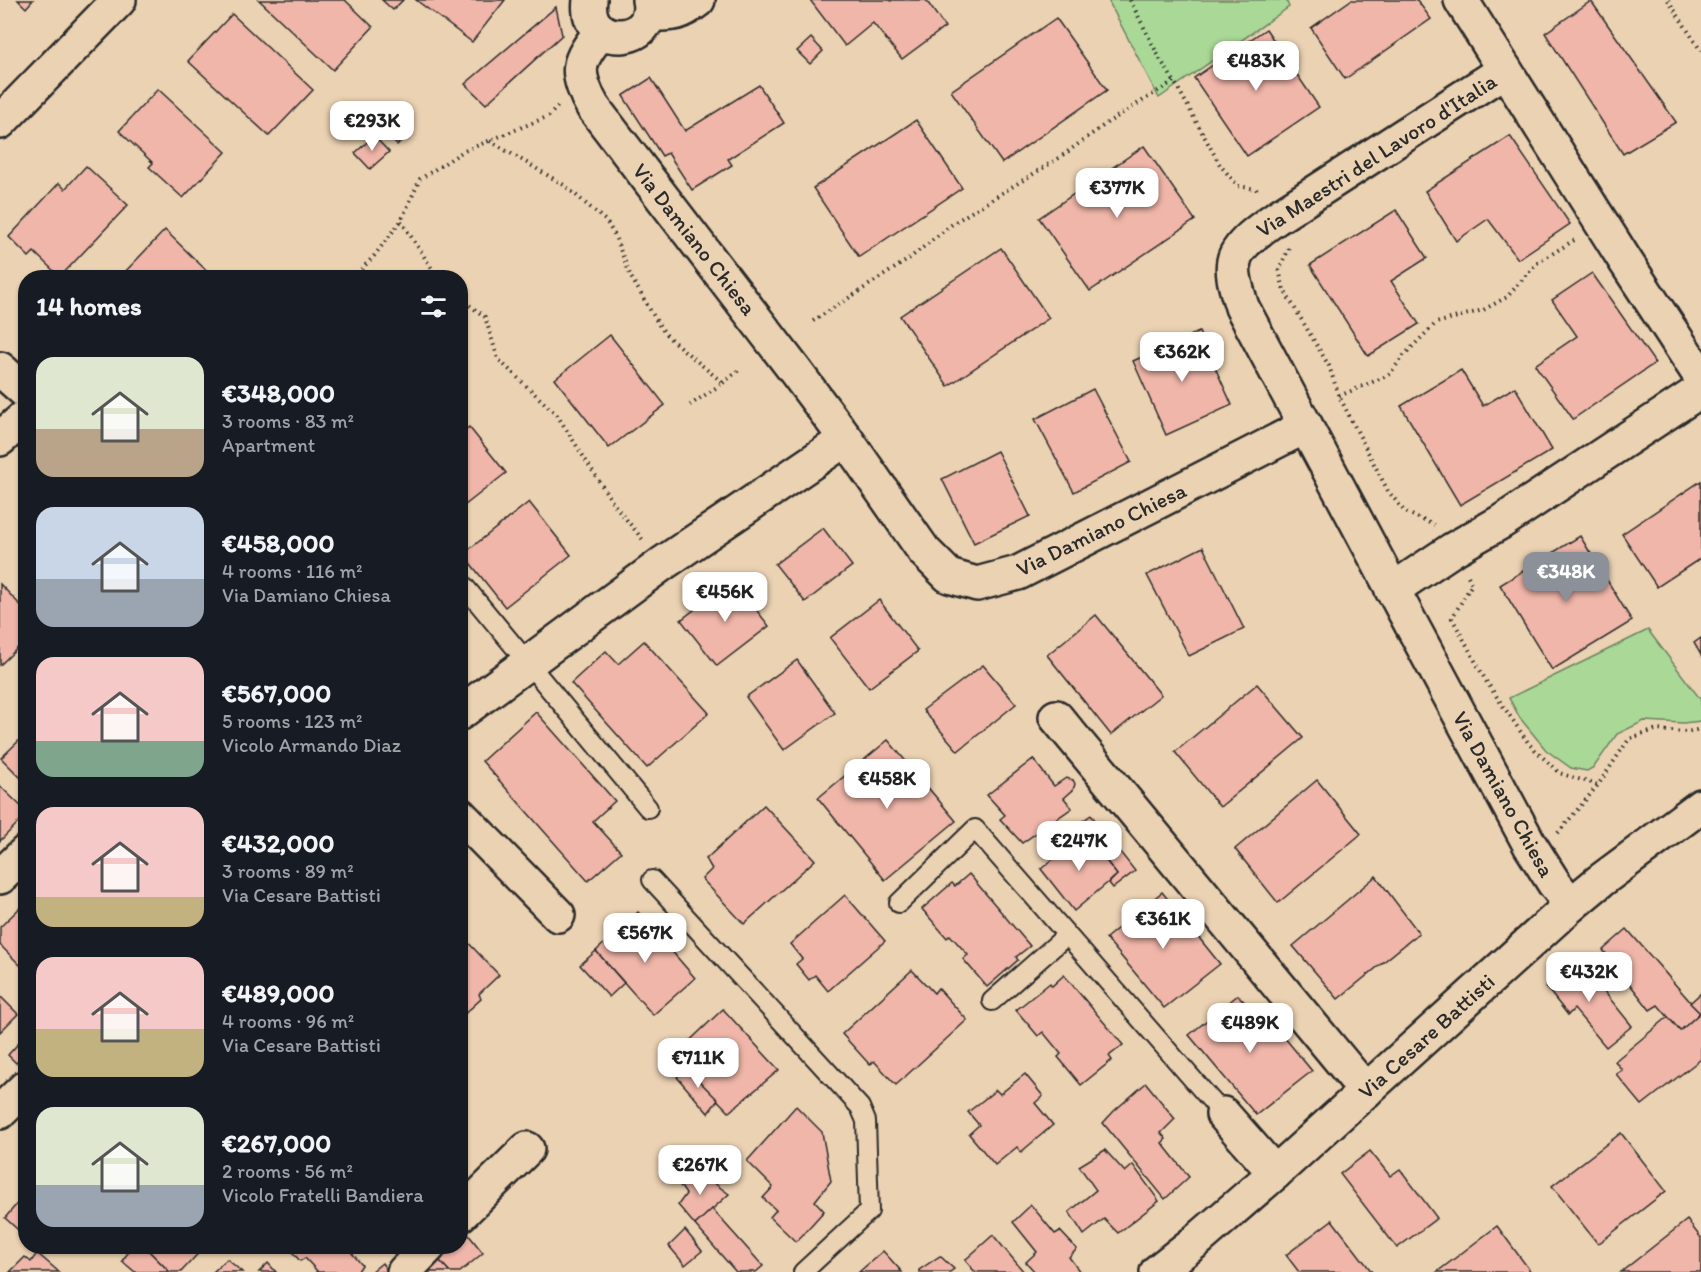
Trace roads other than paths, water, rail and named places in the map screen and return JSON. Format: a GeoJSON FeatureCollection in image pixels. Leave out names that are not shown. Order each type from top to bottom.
{"type":"FeatureCollection","features":[{"type":"Feature","properties":{"kind":"street"},"geometry":{"type":"LineString","coordinates":[[0,122],[119,0]]}},
{"type":"Feature","properties":{"kind":"street"},"geometry":{"type":"LineString","coordinates":[[590,0],[589,7],[595,25],[611,36],[621,37],[639,30],[645,22],[649,7],[668,14],[685,10],[698,0]]}},
{"type":"Feature","properties":{"kind":"street","name":"Via Maestri del Lavoro d'Italia"},"geometry":{"type":"LineString","coordinates":[[1461,0],[1701,377]]}},
{"type":"Feature","properties":{"kind":"street","name":"Via Damiano Chiesa"},"geometry":{"type":"LineString","coordinates":[[602,31],[594,40],[581,66],[585,92],[593,107],[846,439],[924,551],[949,576],[977,584],[1018,573],[1306,426]]}},
{"type":"Feature","properties":{"kind":"street","name":"Via Maestri del Lavoro d'Italia"},"geometry":{"type":"LineString","coordinates":[[1242,307],[1235,281],[1234,260],[1248,239],[1276,218],[1505,70]]}},
{"type":"Feature","properties":{"kind":"street","name":"Via Damiano Chiesa"},"geometry":{"type":"LineString","coordinates":[[1242,307],[1530,845],[1571,905]]}},
{"type":"Feature","properties":{"kind":"street"},"geometry":{"type":"LineString","coordinates":[[0,369],[18,385]]}},
{"type":"Feature","properties":{"kind":"street"},"geometry":{"type":"LineString","coordinates":[[1392,590],[1452,550],[1501,522],[1701,390]]}},
{"type":"Feature","properties":{"kind":"street"},"geometry":{"type":"LineString","coordinates":[[0,440],[18,423]]}},
{"type":"Feature","properties":{"kind":"street"},"geometry":{"type":"LineString","coordinates":[[468,707],[662,564],[846,439]]}},
{"type":"Feature","properties":{"kind":"street"},"geometry":{"type":"LineString","coordinates":[[1056,717],[1366,1090]]}},
{"type":"Feature","properties":{"kind":"street","name":"Via Cesare Battisti"},"geometry":{"type":"LineString","coordinates":[[1157,1272],[1275,1173],[1571,905],[1701,806]]}},
{"type":"Feature","properties":{"kind":"street"},"geometry":{"type":"LineString","coordinates":[[468,823],[558,915]]}},
{"type":"Feature","properties":{"kind":"street"},"geometry":{"type":"LineString","coordinates":[[0,877],[18,860]]}},
{"type":"Feature","properties":{"kind":"street"},"geometry":{"type":"LineString","coordinates":[[0,1112],[18,1095]]}},
{"type":"Feature","properties":{"kind":"street"},"geometry":{"type":"LineString","coordinates":[[1223,1114],[1275,1173]]}},
{"type":"Feature","properties":{"kind":"street"},"geometry":{"type":"LineString","coordinates":[[468,1207],[528,1149]]}},
{"type":"Feature","properties":{"kind":"street"},"geometry":{"type":"LineString","coordinates":[[404,1272],[421,1254]]}},
{"type":"Feature","properties":{"kind":"lane"},"geometry":{"type":"LineString","coordinates":[[468,591],[648,808]]}},
{"type":"Feature","properties":{"kind":"lane"},"geometry":{"type":"LineString","coordinates":[[899,903],[975,830],[1223,1114]]}},
{"type":"Feature","properties":{"kind":"lane"},"geometry":{"type":"LineString","coordinates":[[652,880],[860,1107],[866,1121],[869,1211],[803,1272]]}},
{"type":"Feature","properties":{"kind":"lane"},"geometry":{"type":"LineString","coordinates":[[992,1001],[1067,935]]}}]}
